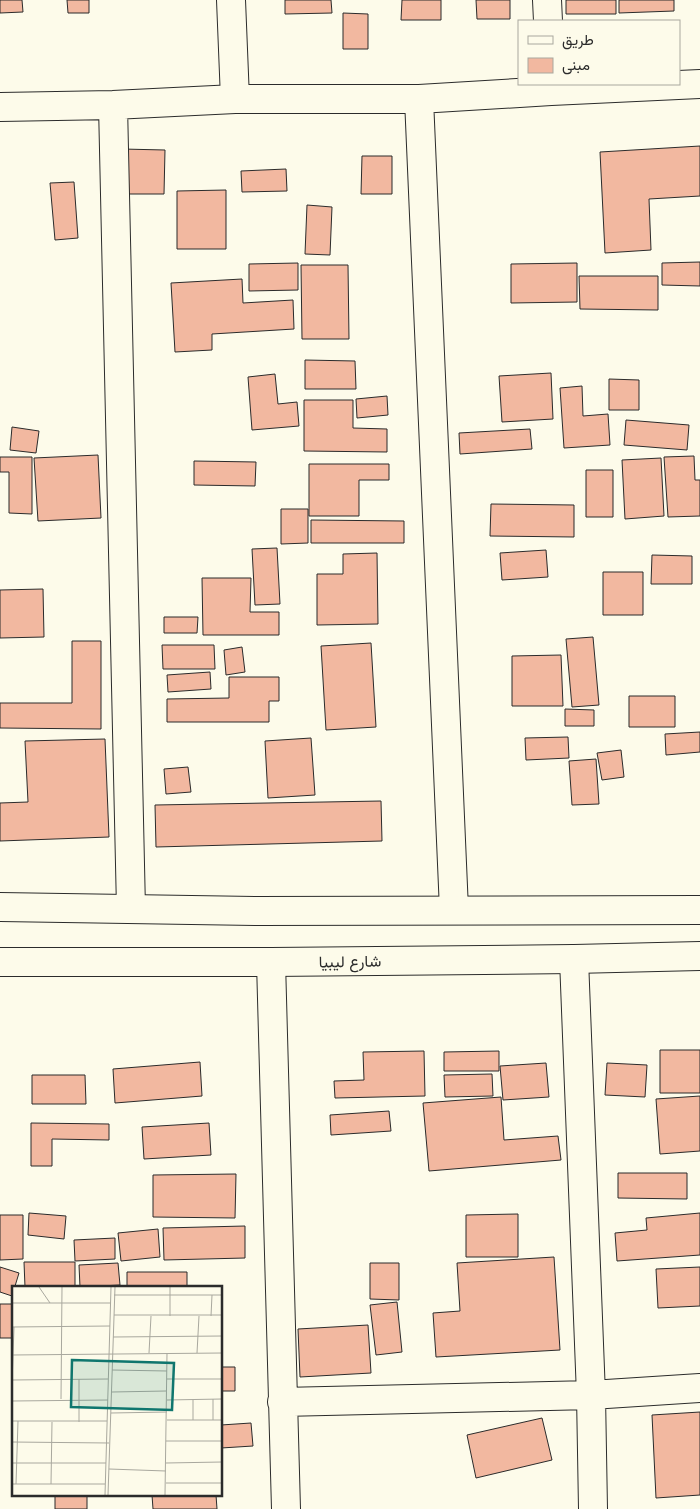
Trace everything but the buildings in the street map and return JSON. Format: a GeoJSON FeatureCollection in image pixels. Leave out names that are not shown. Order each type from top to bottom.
{"type":"FeatureCollection","features":[{"type":"Feature","properties":{"kind":"street"},"geometry":{"type":"LineString","coordinates":[[231,0],[235,99]]}},
{"type":"Feature","properties":{"kind":"street"},"geometry":{"type":"LineString","coordinates":[[547,0],[548,20]]}},
{"type":"Feature","properties":{"kind":"street"},"geometry":{"type":"LineString","coordinates":[[680,84],[700,84]]}},
{"type":"Feature","properties":{"kind":"street"},"geometry":{"type":"LineString","coordinates":[[0,107],[113,105],[235,99],[419,99],[551,87],[650,85]]}},
{"type":"Feature","properties":{"kind":"street"},"geometry":{"type":"LineString","coordinates":[[419,99],[454,910]]}},
{"type":"Feature","properties":{"kind":"street"},"geometry":{"type":"LineString","coordinates":[[113,105],[131,909]]}},
{"type":"Feature","properties":{"kind":"street"},"geometry":{"type":"LineString","coordinates":[[0,907],[700,910]]}},
{"type":"Feature","properties":{"kind":"street","name":"شارع ليبيا"},"geometry":{"type":"LineString","coordinates":[[0,962],[271,962],[700,956]]}},
{"type":"Feature","properties":{"kind":"street"},"geometry":{"type":"LineString","coordinates":[[574,959],[591,1395],[593,1509]]}},
{"type":"Feature","properties":{"kind":"street"},"geometry":{"type":"LineString","coordinates":[[271,962],[286,1509]]}},
{"type":"Feature","properties":{"kind":"street"},"geometry":{"type":"LineString","coordinates":[[282,1402],[591,1395],[700,1388]]}}]}
